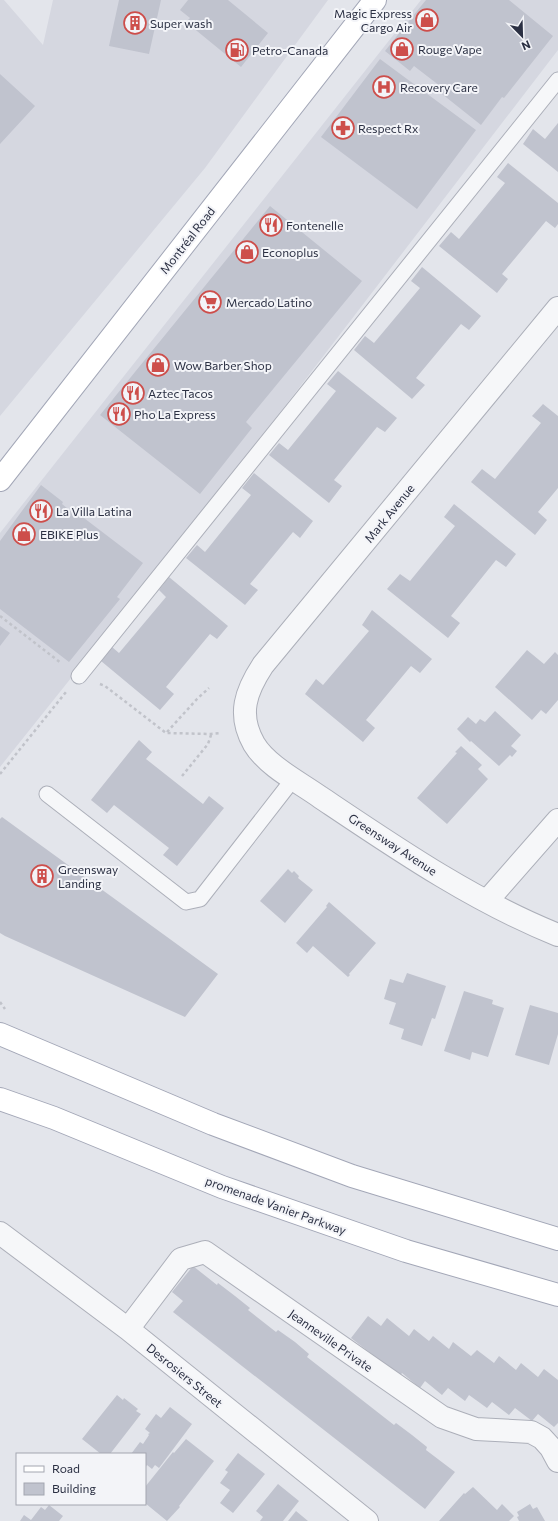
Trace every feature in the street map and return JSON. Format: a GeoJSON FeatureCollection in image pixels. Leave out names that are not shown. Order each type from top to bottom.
{"type":"FeatureCollection","features":[{"type":"Feature","properties":{"kind":"main road","name":"Montréal Road"},"geometry":{"type":"LineString","coordinates":[[0,480],[375,0]]}},
{"type":"Feature","properties":{"kind":"main road"},"geometry":{"type":"LineString","coordinates":[[0,1034],[213,1124],[352,1176],[558,1239]]}},
{"type":"Feature","properties":{"kind":"main road","name":"promenade Vanier Parkway"},"geometry":{"type":"LineString","coordinates":[[0,1098],[54,1118],[222,1187],[384,1244],[558,1295]]}},
{"type":"Feature","properties":{"kind":"street","name":"Mark Avenue"},"geometry":{"type":"LineString","coordinates":[[248,729],[245,706],[247,693],[263,666],[558,308]]}},
{"type":"Feature","properties":{"kind":"street","name":"Greensway Avenue"},"geometry":{"type":"LineString","coordinates":[[248,729],[260,752],[270,761],[422,864],[487,901],[558,935]]}},
{"type":"Feature","properties":{"kind":"street"},"geometry":{"type":"LineString","coordinates":[[487,901],[558,820]]}},
{"type":"Feature","properties":{"kind":"street","name":"Desrosiers Street"},"geometry":{"type":"LineString","coordinates":[[0,1233],[128,1329],[367,1521]]}},
{"type":"Feature","properties":{"kind":"street","name":"Jeanneville Private"},"geometry":{"type":"LineString","coordinates":[[128,1329],[181,1259],[205,1252],[442,1417],[476,1429],[531,1432],[542,1438],[551,1448],[558,1460]]}},
{"type":"Feature","properties":{"kind":"lane"},"geometry":{"type":"LineString","coordinates":[[79,676],[558,80]]}},
{"type":"Feature","properties":{"kind":"lane"},"geometry":{"type":"LineString","coordinates":[[46,794],[186,902],[200,899],[294,778]]}},
{"type":"Feature","properties":{"kind":"path"},"geometry":{"type":"LineString","coordinates":[[0,616],[79,676],[105,686],[166,733],[212,734],[248,729]]}},
{"type":"Feature","properties":{"kind":"path"},"geometry":{"type":"LineString","coordinates":[[0,774],[79,676]]}},
{"type":"Feature","properties":{"kind":"path"},"geometry":{"type":"LineString","coordinates":[[166,733],[197,698],[209,688]]}},
{"type":"Feature","properties":{"kind":"path"},"geometry":{"type":"LineString","coordinates":[[182,776],[208,744],[212,734]]}},
{"type":"Feature","properties":{"kind":"shaded area"},"geometry":{"type":"Polygon","coordinates":[[[0,0],[4,0],[43,45],[53,0],[328,0],[205,168],[0,416],[0,0]]]}},
{"type":"Feature","properties":{"kind":"shaded area"},"geometry":{"type":"Polygon","coordinates":[[[421,0],[558,0],[558,50],[210,504],[0,767],[0,533],[421,0]]]}},
{"type":"Feature","properties":{"kind":"building","name":"Super wash"},"geometry":{"type":"Polygon","coordinates":[[[119,0],[161,0],[149,54],[109,46],[119,0]]]}},
{"type":"Feature","properties":{"kind":"building","name":"Petro-Canada"},"geometry":{"type":"Polygon","coordinates":[[[188,0],[228,0],[268,33],[241,67],[186,22],[190,18],[180,10],[188,0]]]}},
{"type":"Feature","properties":{"kind":"building"},"geometry":{"type":"Polygon","coordinates":[[[426,0],[509,0],[553,36],[504,98],[502,97],[481,125],[437,90],[440,86],[414,66],[410,71],[385,51],[404,27],[406,29],[410,24],[408,22],[426,0]]]}},
{"type":"Feature","properties":{"kind":"building"},"geometry":{"type":"Polygon","coordinates":[[[380,59],[476,130],[417,209],[321,137],[380,59]]]}},
{"type":"Feature","properties":{"kind":"building"},"geometry":{"type":"Polygon","coordinates":[[[0,74],[35,106],[0,144],[0,74]]]}},
{"type":"Feature","properties":{"kind":"building"},"geometry":{"type":"Polygon","coordinates":[[[558,123],[558,172],[523,144],[533,129],[545,139],[558,123]]]}},
{"type":"Feature","properties":{"kind":"building"},"geometry":{"type":"Polygon","coordinates":[[[508,163],[558,203],[558,224],[555,228],[546,221],[502,274],[508,279],[497,293],[439,246],[451,232],[459,239],[505,183],[497,177],[508,163]]]}},
{"type":"Feature","properties":{"kind":"building"},"geometry":{"type":"Polygon","coordinates":[[[270,206],[362,281],[246,422],[252,428],[200,494],[100,415],[270,206]]]}},
{"type":"Feature","properties":{"kind":"building"},"geometry":{"type":"Polygon","coordinates":[[[422,267],[481,316],[469,330],[461,324],[416,378],[425,385],[412,399],[354,350],[365,336],[374,343],[420,288],[411,281],[422,267]]]}},
{"type":"Feature","properties":{"kind":"building"},"geometry":{"type":"Polygon","coordinates":[[[338,371],[397,418],[385,432],[377,427],[334,480],[342,486],[329,503],[269,455],[279,443],[288,450],[336,391],[327,384],[338,371]]]}},
{"type":"Feature","properties":{"kind":"building"},"geometry":{"type":"Polygon","coordinates":[[[543,404],[558,416],[558,488],[538,512],[547,520],[535,535],[471,482],[482,469],[495,479],[541,423],[532,416],[543,404]]]}},
{"type":"Feature","properties":{"kind":"building"},"geometry":{"type":"Polygon","coordinates":[[[254,473],[313,521],[300,538],[293,532],[250,584],[258,590],[245,605],[186,558],[197,545],[205,552],[251,495],[242,488],[254,473]]]}},
{"type":"Feature","properties":{"kind":"building"},"geometry":{"type":"Polygon","coordinates":[[[41,485],[63,502],[62,504],[78,517],[80,515],[143,563],[117,597],[120,599],[69,662],[0,609],[0,541],[41,485]]]}},
{"type":"Feature","properties":{"kind":"building"},"geometry":{"type":"Polygon","coordinates":[[[454,504],[516,554],[506,567],[496,560],[451,616],[460,623],[448,638],[387,589],[400,574],[410,581],[455,526],[444,517],[454,504]]]}},
{"type":"Feature","properties":{"kind":"building"},"geometry":{"type":"Polygon","coordinates":[[[169,577],[228,626],[217,639],[210,634],[166,687],[174,694],[160,710],[101,661],[112,647],[119,653],[166,597],[159,590],[169,577]]]}},
{"type":"Feature","properties":{"kind":"building"},"geometry":{"type":"Polygon","coordinates":[[[372,610],[432,659],[420,673],[411,666],[366,720],[375,728],[363,742],[305,694],[316,679],[323,685],[369,631],[362,625],[372,610]]]}},
{"type":"Feature","properties":{"kind":"building"},"geometry":{"type":"Polygon","coordinates":[[[0,626],[10,633],[0,646],[0,626]]]}},
{"type":"Feature","properties":{"kind":"building"},"geometry":{"type":"Polygon","coordinates":[[[527,650],[544,664],[555,652],[558,655],[558,700],[546,714],[541,710],[532,720],[495,687],[527,650]]]}},
{"type":"Feature","properties":{"kind":"building"},"geometry":{"type":"Polygon","coordinates":[[[495,711],[521,735],[511,746],[517,751],[512,757],[510,755],[499,766],[457,729],[468,717],[476,724],[480,719],[485,722],[495,711]]]}},
{"type":"Feature","properties":{"kind":"building"},"geometry":{"type":"Polygon","coordinates":[[[139,740],[152,752],[146,759],[203,804],[209,796],[224,808],[177,866],[163,855],[169,848],[114,805],[107,813],[91,800],[139,740]]]}},
{"type":"Feature","properties":{"kind":"building"},"geometry":{"type":"Polygon","coordinates":[[[461,746],[482,765],[478,769],[488,779],[447,824],[417,798],[457,753],[455,752],[461,746]]]}},
{"type":"Feature","properties":{"kind":"building","name":"Greensway Landing"},"geometry":{"type":"Polygon","coordinates":[[[2,817],[218,974],[185,1017],[0,933],[0,819],[2,817]]]}},
{"type":"Feature","properties":{"kind":"building"},"geometry":{"type":"Polygon","coordinates":[[[288,869],[292,873],[294,871],[299,876],[298,878],[313,890],[285,923],[260,901],[288,869]]]}},
{"type":"Feature","properties":{"kind":"building"},"geometry":{"type":"Polygon","coordinates":[[[329,902],[376,943],[348,977],[313,946],[307,953],[296,943],[327,907],[326,906],[329,902]]]}},
{"type":"Feature","properties":{"kind":"building"},"geometry":{"type":"Polygon","coordinates":[[[407,973],[446,986],[435,1019],[432,1018],[422,1046],[401,1039],[404,1029],[389,1024],[396,1003],[384,999],[390,979],[403,983],[407,973]]]}},
{"type":"Feature","properties":{"kind":"building"},"geometry":{"type":"Polygon","coordinates":[[[464,991],[493,1000],[492,1004],[504,1008],[488,1057],[472,1052],[470,1060],[444,1051],[464,991]]]}},
{"type":"Feature","properties":{"kind":"building"},"geometry":{"type":"Polygon","coordinates":[[[530,1005],[558,1013],[558,1034],[549,1065],[515,1055],[530,1005]]]}},
{"type":"Feature","properties":{"kind":"building"},"geometry":{"type":"Polygon","coordinates":[[[193,1266],[217,1285],[218,1283],[235,1296],[250,1308],[248,1310],[276,1332],[278,1330],[295,1342],[309,1354],[307,1357],[394,1425],[396,1423],[412,1435],[427,1447],[426,1450],[455,1472],[425,1509],[173,1312],[183,1301],[172,1292],[193,1266]]]}},
{"type":"Feature","properties":{"kind":"building"},"geometry":{"type":"Polygon","coordinates":[[[368,1316],[381,1326],[387,1318],[409,1336],[414,1329],[429,1341],[433,1336],[449,1349],[453,1342],[471,1356],[477,1350],[494,1363],[499,1356],[516,1370],[521,1363],[538,1377],[544,1369],[558,1380],[558,1423],[554,1427],[538,1414],[532,1421],[515,1408],[509,1415],[492,1402],[487,1408],[469,1395],[465,1401],[448,1388],[442,1395],[425,1381],[420,1388],[402,1373],[400,1376],[351,1338],[368,1316]]]}},
{"type":"Feature","properties":{"kind":"building"},"geometry":{"type":"Polygon","coordinates":[[[117,1395],[123,1400],[124,1398],[138,1409],[136,1411],[141,1414],[111,1453],[100,1453],[82,1439],[117,1395]]]}},
{"type":"Feature","properties":{"kind":"building"},"geometry":{"type":"Polygon","coordinates":[[[170,1407],[192,1424],[159,1468],[155,1465],[152,1469],[147,1465],[146,1466],[146,1453],[132,1453],[140,1442],[143,1444],[149,1435],[148,1434],[150,1433],[145,1429],[156,1414],[161,1418],[170,1407]]]}},
{"type":"Feature","properties":{"kind":"building"},"geometry":{"type":"Polygon","coordinates":[[[186,1439],[214,1461],[179,1506],[180,1507],[167,1521],[146,1504],[146,1486],[173,1452],[174,1453],[186,1439]]]}},
{"type":"Feature","properties":{"kind":"building"},"geometry":{"type":"Polygon","coordinates":[[[238,1453],[265,1474],[233,1513],[220,1503],[230,1490],[220,1483],[228,1472],[225,1470],[238,1453]]]}},
{"type":"Feature","properties":{"kind":"building"},"geometry":{"type":"Polygon","coordinates":[[[278,1484],[299,1501],[283,1521],[260,1521],[263,1517],[256,1511],[278,1484]]]}},
{"type":"Feature","properties":{"kind":"building"},"geometry":{"type":"Polygon","coordinates":[[[473,1487],[497,1510],[502,1504],[514,1516],[509,1521],[439,1521],[464,1493],[465,1494],[473,1487]]]}},
{"type":"Feature","properties":{"kind":"building"},"geometry":{"type":"Polygon","coordinates":[[[530,1504],[533,1509],[537,1507],[545,1521],[519,1521],[517,1512],[530,1504]]]}},
{"type":"Feature","properties":{"kind":"building"},"geometry":{"type":"Polygon","coordinates":[[[49,1505],[63,1516],[59,1521],[20,1521],[24,1515],[31,1520],[41,1507],[45,1510],[49,1505]]]}},
{"type":"Feature","properties":{"kind":"building"},"geometry":{"type":"Polygon","coordinates":[[[296,1511],[308,1521],[288,1521],[296,1511]]]}},
{"type":"Feature","properties":{"kind":"place","name":"Magic Express Cargo Air"},"geometry":{"type":"Point","coordinates":[427,20]}},
{"type":"Feature","properties":{"kind":"place","name":"Super wash"},"geometry":{"type":"Point","coordinates":[135,23]}},
{"type":"Feature","properties":{"kind":"place","name":"Rouge Vape"},"geometry":{"type":"Point","coordinates":[402,49]}},
{"type":"Feature","properties":{"kind":"place","name":"Petro-Canada"},"geometry":{"type":"Point","coordinates":[237,50]}},
{"type":"Feature","properties":{"kind":"place","name":"Recovery Care"},"geometry":{"type":"Point","coordinates":[384,87]}},
{"type":"Feature","properties":{"kind":"place","name":"Respect Rx"},"geometry":{"type":"Point","coordinates":[343,128]}},
{"type":"Feature","properties":{"kind":"place","name":"Fontenelle"},"geometry":{"type":"Point","coordinates":[271,225]}},
{"type":"Feature","properties":{"kind":"place","name":"Econoplus"},"geometry":{"type":"Point","coordinates":[247,252]}},
{"type":"Feature","properties":{"kind":"place","name":"Mercado Latino"},"geometry":{"type":"Point","coordinates":[210,302]}},
{"type":"Feature","properties":{"kind":"place","name":"Wow Barber Shop"},"geometry":{"type":"Point","coordinates":[158,365]}},
{"type":"Feature","properties":{"kind":"place","name":"Aztec Tacos"},"geometry":{"type":"Point","coordinates":[133,393]}},
{"type":"Feature","properties":{"kind":"place","name":"Pho La Express"},"geometry":{"type":"Point","coordinates":[119,414]}},
{"type":"Feature","properties":{"kind":"place","name":"La Villa Latina"},"geometry":{"type":"Point","coordinates":[41,511]}},
{"type":"Feature","properties":{"kind":"place","name":"EBIKE Plus"},"geometry":{"type":"Point","coordinates":[24,534]}},
{"type":"Feature","properties":{"kind":"place","name":"Greensway Landing"},"geometry":{"type":"Point","coordinates":[42,876]}}]}
